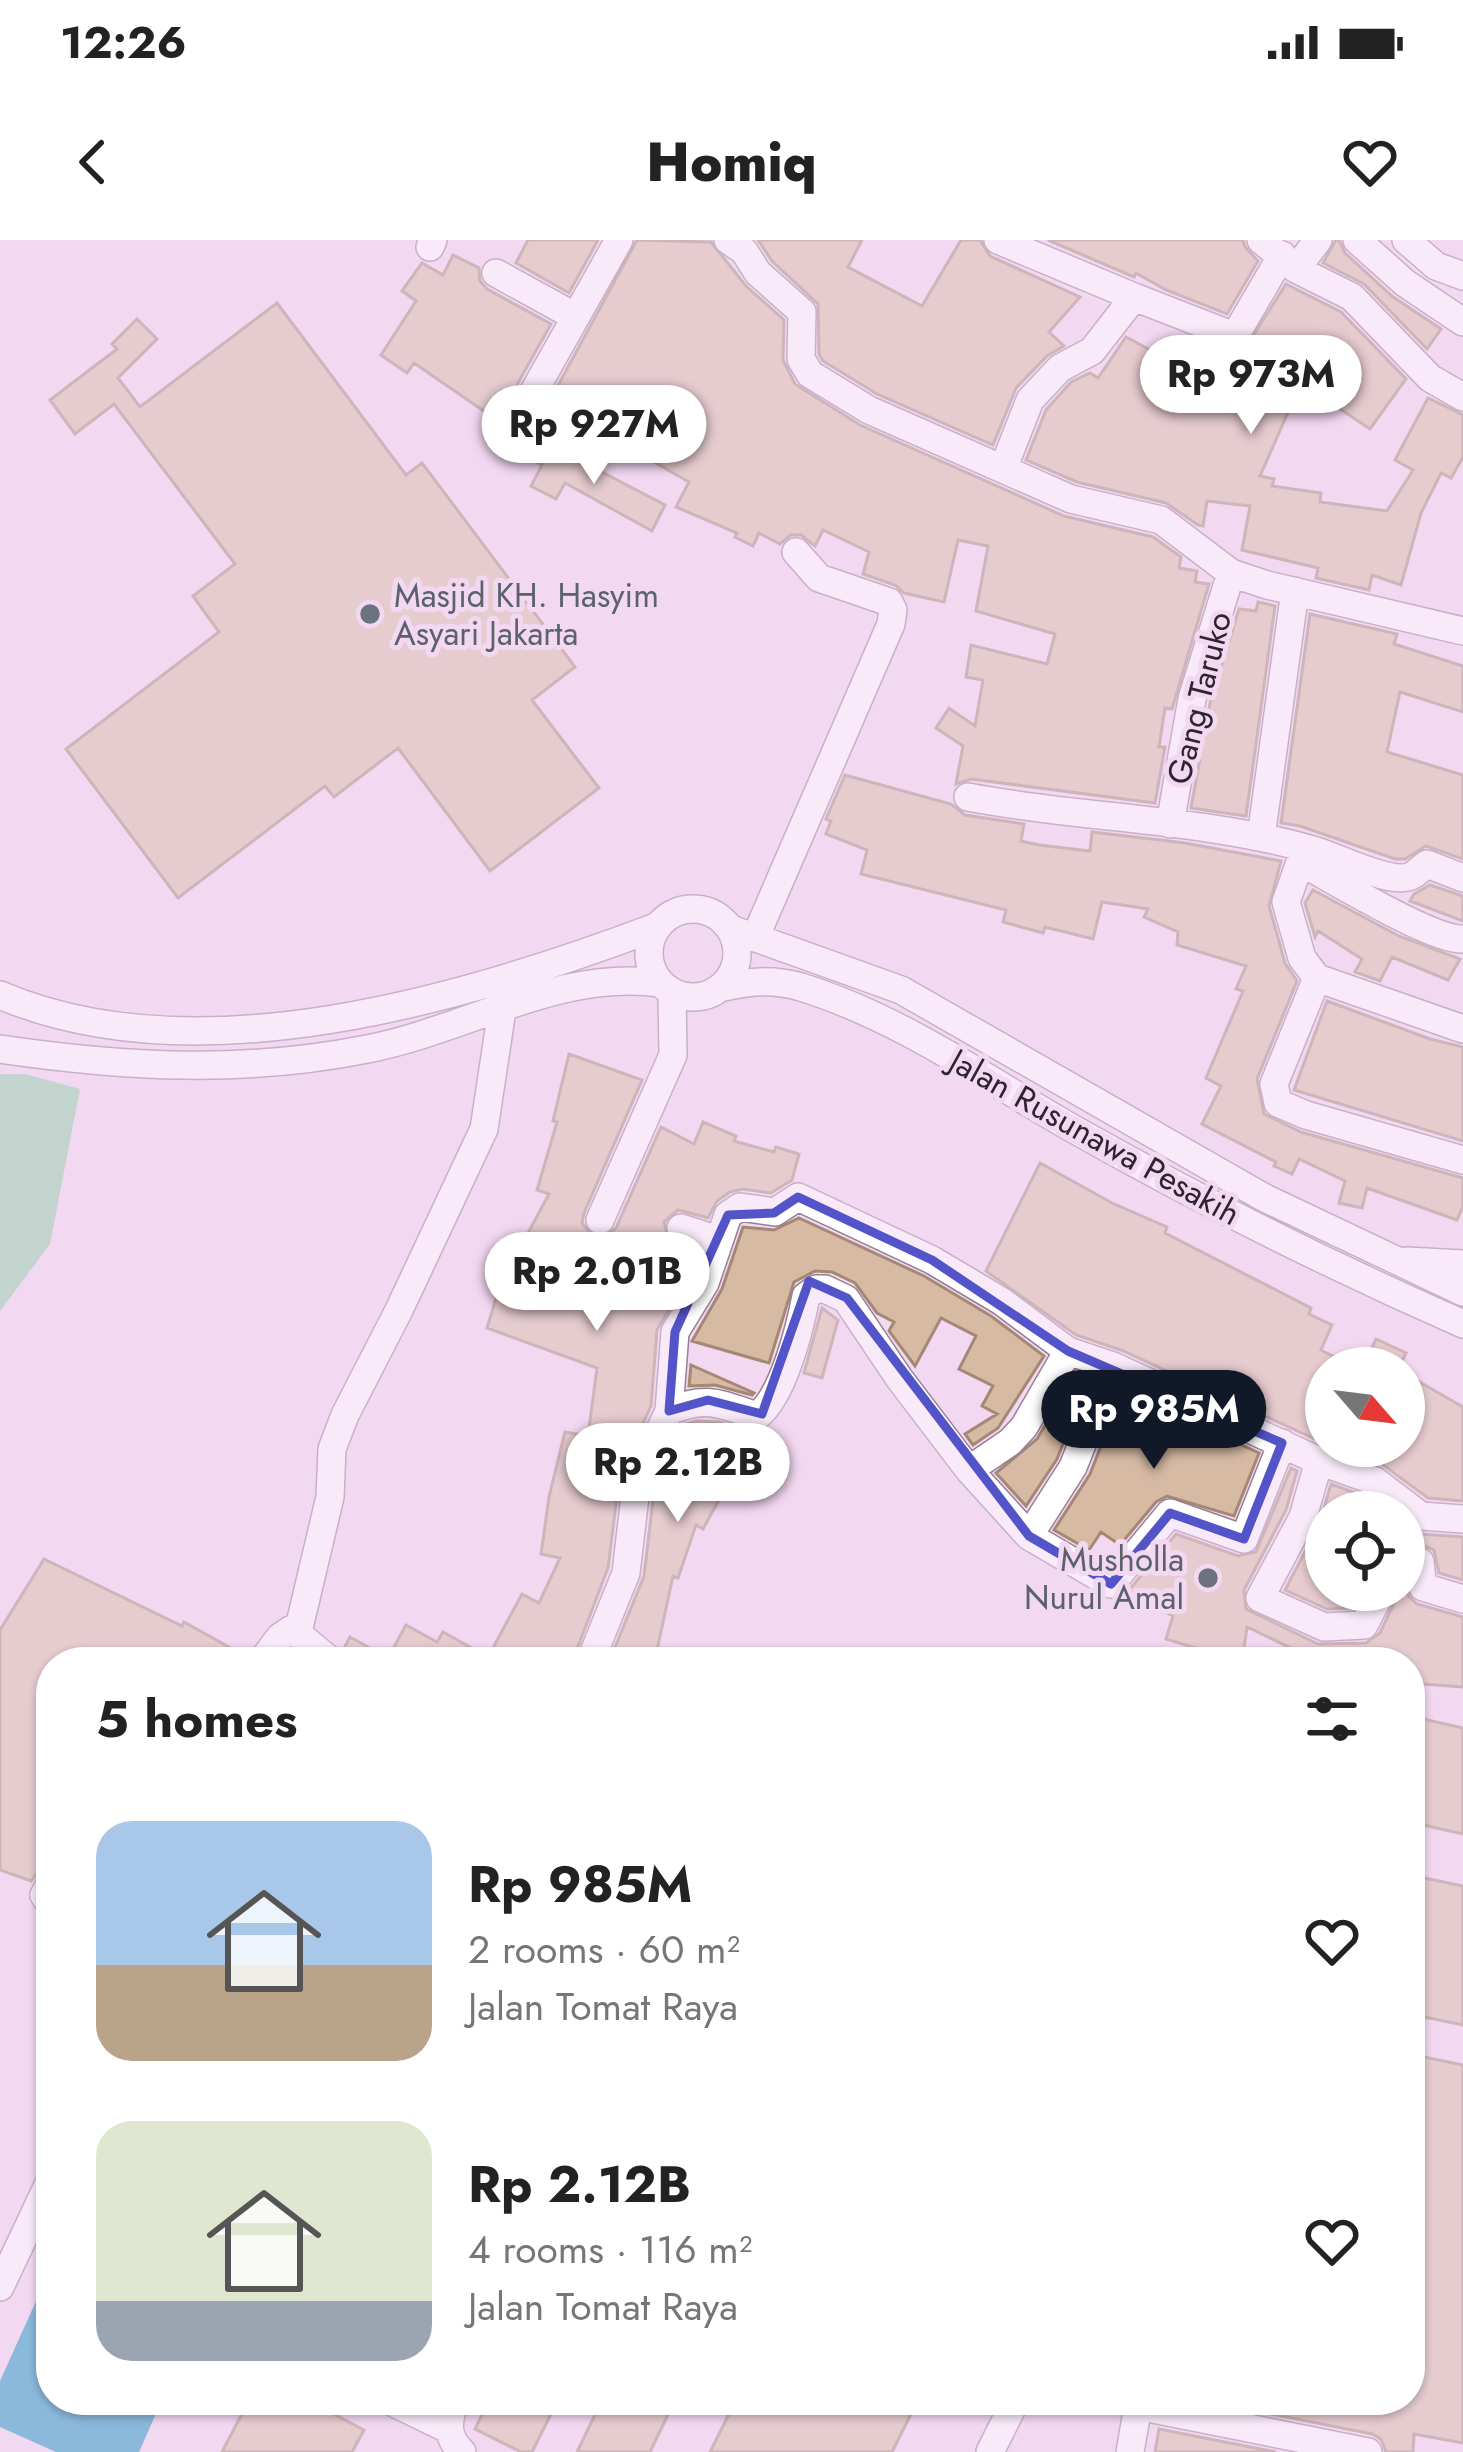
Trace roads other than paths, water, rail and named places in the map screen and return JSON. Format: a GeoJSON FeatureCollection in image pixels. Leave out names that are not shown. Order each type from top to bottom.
{"type":"FeatureCollection","features":[{"type":"Feature","properties":{"kind":"street"},"geometry":{"type":"LineString","coordinates":[[524,409],[619,240]]}},
{"type":"Feature","properties":{"kind":"street"},"geometry":{"type":"LineString","coordinates":[[728,240],[802,312],[801,359],[810,374],[869,410],[1071,499],[1161,520],[1232,573],[1463,631]]}},
{"type":"Feature","properties":{"kind":"street"},"geometry":{"type":"LineString","coordinates":[[998,240],[1229,334],[1236,334],[1280,255],[1318,240]]}},
{"type":"Feature","properties":{"kind":"street"},"geometry":{"type":"LineString","coordinates":[[1357,240],[1405,284],[1463,322]]}},
{"type":"Feature","properties":{"kind":"street"},"geometry":{"type":"LineString","coordinates":[[1406,240],[1436,266],[1463,276]]}},
{"type":"Feature","properties":{"kind":"street"},"geometry":{"type":"LineString","coordinates":[[1280,255],[1352,297],[1430,378],[1463,397]]}},
{"type":"Feature","properties":{"kind":"street"},"geometry":{"type":"LineString","coordinates":[[496,273],[574,316]]}},
{"type":"Feature","properties":{"kind":"street"},"geometry":{"type":"LineString","coordinates":[[1003,469],[1021,417],[1038,390],[1060,368],[1092,351],[1133,297]]}},
{"type":"Feature","properties":{"kind":"street"},"geometry":{"type":"LineString","coordinates":[[0,1049],[97,1063],[183,1068],[365,1050],[502,1010],[571,984],[628,979],[697,998],[720,988],[736,963],[737,945],[891,624],[889,602],[818,578],[796,552]]}},
{"type":"Feature","properties":{"kind":"street","name":"Gang Taruko"},"geometry":{"type":"LineString","coordinates":[[1170,824],[1192,699],[1232,573]]}},
{"type":"Feature","properties":{"kind":"street"},"geometry":{"type":"LineString","coordinates":[[1261,837],[1295,591]]}},
{"type":"Feature","properties":{"kind":"street"},"geometry":{"type":"LineString","coordinates":[[968,797],[1261,837],[1302,855],[1425,927],[1463,939]]}},
{"type":"Feature","properties":{"kind":"street"},"geometry":{"type":"LineString","coordinates":[[1302,855],[1390,878],[1413,875],[1427,865],[1463,878]]}},
{"type":"Feature","properties":{"kind":"street"},"geometry":{"type":"LineString","coordinates":[[1302,855],[1286,902],[1302,958],[1317,978],[1463,1029]]}},
{"type":"Feature","properties":{"kind":"street"},"geometry":{"type":"LineString","coordinates":[[0,995],[31,1008],[111,1027],[230,1028],[334,1019],[430,1000],[656,927],[676,911],[700,908],[743,933]]}},
{"type":"Feature","properties":{"kind":"street"},"geometry":{"type":"LineString","coordinates":[[600,1220],[673,1055],[666,988],[649,959],[656,927]]}},
{"type":"Feature","properties":{"kind":"street","name":"Jalan Rusunawa Pesakih"},"geometry":{"type":"LineString","coordinates":[[743,933],[863,975],[954,1017],[1264,1197],[1463,1292]]}},
{"type":"Feature","properties":{"kind":"street"},"geometry":{"type":"LineString","coordinates":[[1317,978],[1274,1084],[1279,1103],[1463,1160]]}},
{"type":"Feature","properties":{"kind":"street"},"geometry":{"type":"LineString","coordinates":[[298,1632],[330,1497],[332,1449],[484,1129],[502,1010],[500,980]]}},
{"type":"Feature","properties":{"kind":"street","name":"Jalan Rusunawa Pesakih"},"geometry":{"type":"LineString","coordinates":[[720,988],[748,981],[784,983],[891,1024],[1273,1237],[1463,1324]]}},
{"type":"Feature","properties":{"kind":"street"},"geometry":{"type":"LineString","coordinates":[[596,1647],[626,1574],[637,1479],[669,1411],[675,1332],[705,1283],[732,1209],[775,1212],[799,1197],[932,1260],[1001,1301],[1067,1351],[1113,1366],[1305,1454]]}},
{"type":"Feature","properties":{"kind":"street"},"geometry":{"type":"LineString","coordinates":[[681,1228],[718,1240]]}},
{"type":"Feature","properties":{"kind":"street","name":"Jalan Rusunawa Pesakih"},"geometry":{"type":"LineString","coordinates":[[1395,1260],[1463,1264]]}},
{"type":"Feature","properties":{"kind":"street"},"geometry":{"type":"LineString","coordinates":[[669,1411],[708,1400],[762,1414],[800,1328],[806,1295],[825,1288],[848,1301],[969,1470],[1029,1536],[1111,1584],[1170,1513],[1244,1539],[1282,1443]]}},
{"type":"Feature","properties":{"kind":"street"},"geometry":{"type":"LineString","coordinates":[[969,1470],[1010,1442],[1024,1426],[1067,1351]]}},
{"type":"Feature","properties":{"kind":"street"},"geometry":{"type":"LineString","coordinates":[[1029,1536],[1073,1467],[1113,1366]]}},
{"type":"Feature","properties":{"kind":"street"},"geometry":{"type":"LineString","coordinates":[[1336,1467],[1375,1481],[1421,1516],[1463,1519]]}},
{"type":"Feature","properties":{"kind":"street"},"geometry":{"type":"LineString","coordinates":[[1305,1509],[1260,1598],[1324,1627],[1364,1625],[1371,1611]]}},
{"type":"Feature","properties":{"kind":"street"},"geometry":{"type":"LineString","coordinates":[[1425,1588],[1463,1599]]}},
{"type":"Feature","properties":{"kind":"street"},"geometry":{"type":"LineString","coordinates":[[273,1647],[286,1632],[298,1632],[315,1647]]}},
{"type":"Feature","properties":{"kind":"street"},"geometry":{"type":"LineString","coordinates":[[0,2287],[36,2211]]}},
{"type":"Feature","properties":{"kind":"street"},"geometry":{"type":"LineString","coordinates":[[413,2415],[455,2441]]}},
{"type":"Feature","properties":{"kind":"street"},"geometry":{"type":"LineString","coordinates":[[990,2452],[1008,2415]]}},
{"type":"Feature","properties":{"kind":"street"},"geometry":{"type":"LineString","coordinates":[[1130,2452],[1132,2415]]}},
{"type":"Feature","properties":{"kind":"street"},"geometry":{"type":"LineString","coordinates":[[1190,2415],[1368,2452]]}},
{"type":"Feature","properties":{"kind":"water"},"geometry":{"type":"Polygon","coordinates":[[[36,2301],[36,2415],[155,2415],[139,2452],[56,2452],[0,2427],[0,2381],[36,2301]]]}},
{"type":"Feature","properties":{"kind":"place","name":"Masjid KH. Hasyim Asyari Jakarta"},"geometry":{"type":"Point","coordinates":[370,614]}},
{"type":"Feature","properties":{"kind":"place","name":"Musholla Nurul Amal"},"geometry":{"type":"Point","coordinates":[1208,1578]}}]}
